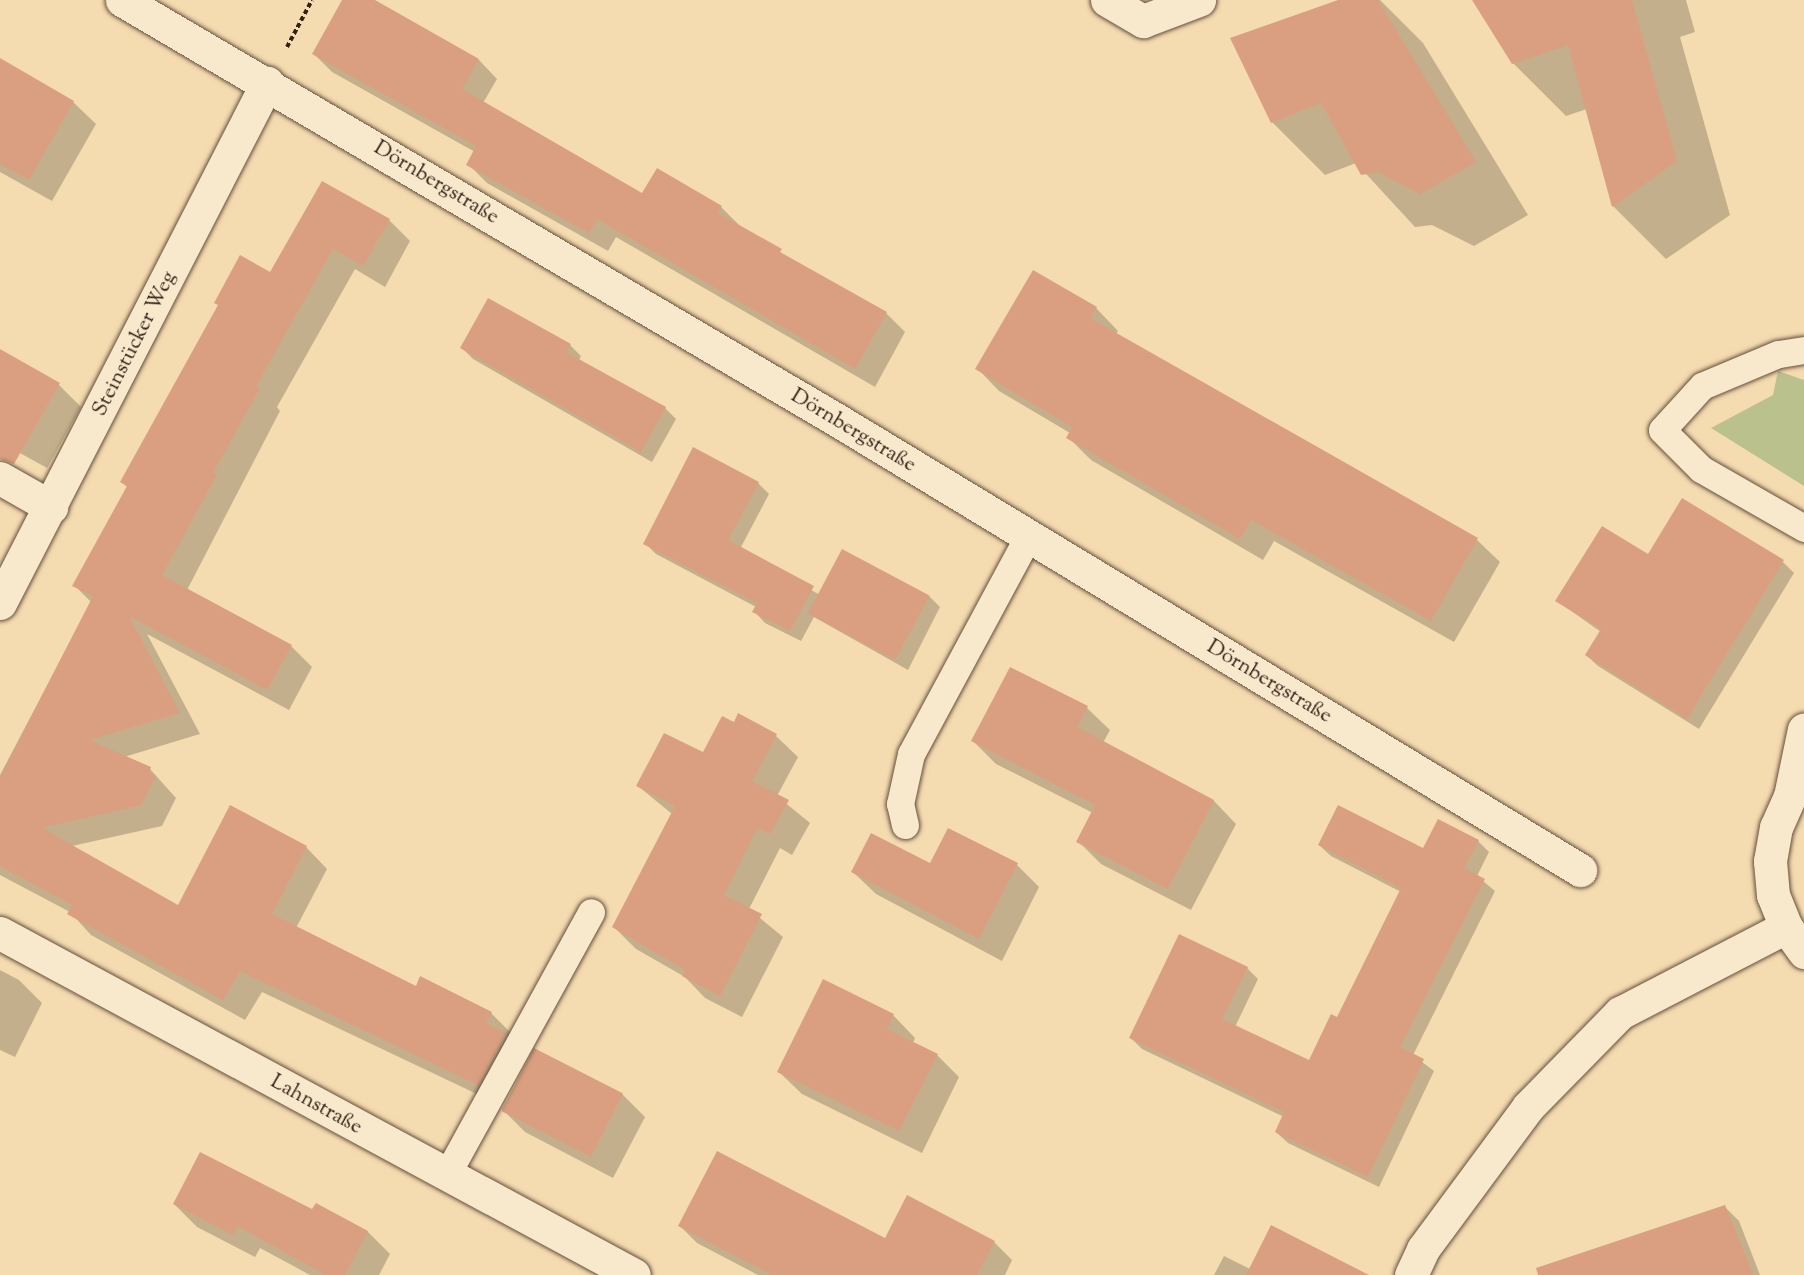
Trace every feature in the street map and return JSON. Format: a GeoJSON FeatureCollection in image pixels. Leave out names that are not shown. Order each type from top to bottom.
{"type":"FeatureCollection","features":[{"type":"Feature","properties":{"kind":"street","name":"Dörnbergstraße"},"geometry":{"type":"LineString","coordinates":[[122,0],[267,83],[1581,870]]}},
{"type":"Feature","properties":{"kind":"street"},"geometry":{"type":"LineString","coordinates":[[1107,0],[1143,21],[1199,0]]}},
{"type":"Feature","properties":{"kind":"street","name":"Steinstücker Weg"},"geometry":{"type":"LineString","coordinates":[[0,603],[267,83]]}},
{"type":"Feature","properties":{"kind":"street"},"geometry":{"type":"LineString","coordinates":[[0,478],[51,507]]}},
{"type":"Feature","properties":{"kind":"street"},"geometry":{"type":"LineString","coordinates":[[1411,1275],[1423,1249],[1528,1107],[1620,1013],[1795,939],[1773,895],[1770,861],[1776,827],[1797,788],[1804,729]]}},
{"type":"Feature","properties":{"kind":"street","name":"Lahnstraße"},"geometry":{"type":"LineString","coordinates":[[0,933],[446,1176],[634,1275]]}},
{"type":"Feature","properties":{"kind":"lane"},"geometry":{"type":"LineString","coordinates":[[1804,350],[1778,354],[1702,386],[1662,430],[1701,469],[1804,528]]}},
{"type":"Feature","properties":{"kind":"lane"},"geometry":{"type":"LineString","coordinates":[[905,825],[900,804],[911,754],[1028,537]]}},
{"type":"Feature","properties":{"kind":"lane"},"geometry":{"type":"LineString","coordinates":[[446,1176],[591,912]]}},
{"type":"Feature","properties":{"kind":"path"},"geometry":{"type":"LineString","coordinates":[[267,83],[312,0]]}},
{"type":"Feature","properties":{"kind":"green space"},"geometry":{"type":"Polygon","coordinates":[[[1778,371],[1804,380],[1804,486],[1711,428],[1773,395],[1778,371]]]}},
{"type":"Feature","properties":{"kind":"building"},"geometry":{"type":"Polygon","coordinates":[[[342,0],[375,0],[479,59],[462,89],[642,193],[657,168],[722,206],[718,213],[782,249],[780,252],[887,312],[855,369],[597,219],[589,233],[466,165],[476,146],[312,54],[342,0]]]}},
{"type":"Feature","properties":{"kind":"building"},"geometry":{"type":"Polygon","coordinates":[[[1338,0],[1378,0],[1476,162],[1420,194],[1378,172],[1361,175],[1321,103],[1271,123],[1230,38],[1338,0]]]}},
{"type":"Feature","properties":{"kind":"building"},"geometry":{"type":"Polygon","coordinates":[[[1472,0],[1632,0],[1677,161],[1612,207],[1568,45],[1512,64],[1472,0]]]}},
{"type":"Feature","properties":{"kind":"building"},"geometry":{"type":"Polygon","coordinates":[[[0,58],[74,101],[29,180],[0,164],[0,58]]]}},
{"type":"Feature","properties":{"kind":"building"},"geometry":{"type":"Polygon","coordinates":[[[322,181],[390,219],[363,266],[333,249],[256,386],[260,388],[213,473],[217,475],[162,575],[292,645],[267,690],[129,616],[180,713],[89,740],[151,767],[149,773],[156,776],[141,805],[42,828],[178,905],[230,805],[307,846],[272,914],[416,986],[420,976],[492,1012],[486,1023],[506,1033],[478,1085],[240,971],[223,1000],[67,914],[72,905],[0,866],[0,777],[93,596],[72,586],[127,486],[120,482],[218,305],[214,303],[240,255],[270,272],[322,181]]]}},
{"type":"Feature","properties":{"kind":"building"},"geometry":{"type":"Polygon","coordinates":[[[1033,270],[1097,307],[1090,318],[1478,538],[1431,621],[1251,520],[1240,539],[1066,438],[1072,427],[975,369],[1033,270]]]}},
{"type":"Feature","properties":{"kind":"building"},"geometry":{"type":"Polygon","coordinates":[[[488,298],[571,344],[566,352],[666,407],[641,452],[460,348],[488,298]]]}},
{"type":"Feature","properties":{"kind":"building"},"geometry":{"type":"Polygon","coordinates":[[[0,349],[60,383],[14,464],[0,459],[0,349]]]}},
{"type":"Feature","properties":{"kind":"building"},"geometry":{"type":"Polygon","coordinates":[[[693,447],[759,482],[728,540],[814,586],[790,631],[752,612],[757,603],[643,544],[693,447]]]}},
{"type":"Feature","properties":{"kind":"building"},"geometry":{"type":"Polygon","coordinates":[[[1682,498],[1784,560],[1687,719],[1585,655],[1601,629],[1555,601],[1602,526],[1648,554],[1682,498]]]}},
{"type":"Feature","properties":{"kind":"building"},"geometry":{"type":"Polygon","coordinates":[[[842,549],[929,595],[895,660],[808,613],[842,549]]]}},
{"type":"Feature","properties":{"kind":"building"},"geometry":{"type":"Polygon","coordinates":[[[1010,667],[1088,706],[1077,727],[1214,800],[1168,889],[1076,842],[1095,805],[971,741],[1010,667]]]}},
{"type":"Feature","properties":{"kind":"building"},"geometry":{"type":"Polygon","coordinates":[[[738,713],[777,734],[752,781],[789,800],[770,834],[757,828],[724,895],[762,914],[720,996],[682,976],[685,970],[612,927],[675,806],[636,786],[664,733],[703,752],[722,716],[734,722],[738,713]]]}},
{"type":"Feature","properties":{"kind":"building"},"geometry":{"type":"Polygon","coordinates":[[[1338,805],[1423,848],[1438,819],[1479,840],[1464,868],[1485,879],[1400,1047],[1424,1059],[1368,1177],[1275,1132],[1284,1112],[1129,1038],[1179,934],[1248,967],[1222,1019],[1309,1060],[1331,1014],[1337,1017],[1401,888],[1318,845],[1338,805]]]}},
{"type":"Feature","properties":{"kind":"building"},"geometry":{"type":"Polygon","coordinates":[[[948,828],[1018,863],[979,939],[851,872],[871,833],[930,863],[948,828]]]}},
{"type":"Feature","properties":{"kind":"building"},"geometry":{"type":"Polygon","coordinates":[[[823,979],[894,1014],[887,1029],[938,1054],[899,1131],[777,1072],[823,979]]]}},
{"type":"Feature","properties":{"kind":"building"},"geometry":{"type":"Polygon","coordinates":[[[534,1048],[623,1093],[591,1157],[502,1111],[534,1048]]]}},
{"type":"Feature","properties":{"kind":"building"},"geometry":{"type":"Polygon","coordinates":[[[717,1151],[885,1238],[907,1195],[995,1241],[977,1275],[772,1275],[678,1226],[717,1151]]]}},
{"type":"Feature","properties":{"kind":"building"},"geometry":{"type":"Polygon","coordinates":[[[200,1152],[312,1209],[316,1203],[368,1231],[345,1275],[326,1275],[237,1226],[233,1235],[173,1204],[200,1152]]]}},
{"type":"Feature","properties":{"kind":"building"},"geometry":{"type":"Polygon","coordinates":[[[1725,1205],[1753,1275],[1538,1275],[1536,1268],[1725,1205]]]}},
{"type":"Feature","properties":{"kind":"building"},"geometry":{"type":"Polygon","coordinates":[[[1271,1225],[1369,1275],[1246,1275],[1271,1225]]]}}]}
